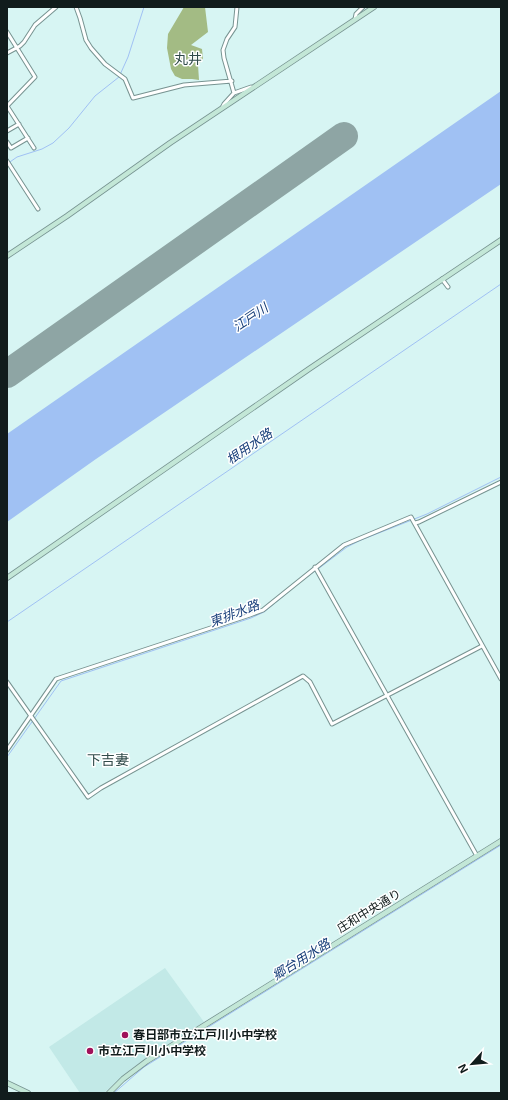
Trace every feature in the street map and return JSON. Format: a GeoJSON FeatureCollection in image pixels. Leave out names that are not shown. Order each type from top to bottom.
{"type":"FeatureCollection","features":[{"type":"Feature","properties":{"kind":"street"},"geometry":{"type":"LineString","coordinates":[[7,53],[24,42],[35,25],[56,7]]}},
{"type":"Feature","properties":{"kind":"street"},"geometry":{"type":"LineString","coordinates":[[76,7],[86,40],[91,48],[105,64],[125,79],[133,98],[184,85],[232,81]]}},
{"type":"Feature","properties":{"kind":"street"},"geometry":{"type":"LineString","coordinates":[[234,93],[223,50],[227,39],[235,27],[237,7]]}},
{"type":"Feature","properties":{"kind":"street"},"geometry":{"type":"LineString","coordinates":[[355,19],[356,14],[364,7]]}},
{"type":"Feature","properties":{"kind":"street"},"geometry":{"type":"LineString","coordinates":[[7,256],[222,108],[374,7]]}},
{"type":"Feature","properties":{"kind":"street"},"geometry":{"type":"LineString","coordinates":[[7,32],[35,77],[8,100],[7,106],[34,148]]}},
{"type":"Feature","properties":{"kind":"street"},"geometry":{"type":"LineString","coordinates":[[222,108],[234,93],[254,87]]}},
{"type":"Feature","properties":{"kind":"street"},"geometry":{"type":"LineString","coordinates":[[7,131],[19,124]]}},
{"type":"Feature","properties":{"kind":"street"},"geometry":{"type":"LineString","coordinates":[[7,142],[11,148],[28,138]]}},
{"type":"Feature","properties":{"kind":"street"},"geometry":{"type":"LineString","coordinates":[[7,161],[38,209]]}},
{"type":"Feature","properties":{"kind":"street"},"geometry":{"type":"LineString","coordinates":[[7,578],[309,369],[501,240]]}},
{"type":"Feature","properties":{"kind":"street"},"geometry":{"type":"LineString","coordinates":[[442,279],[448,287]]}},
{"type":"Feature","properties":{"kind":"street"},"geometry":{"type":"LineString","coordinates":[[414,521],[419,522],[501,482]]}},
{"type":"Feature","properties":{"kind":"street"},"geometry":{"type":"LineString","coordinates":[[7,750],[56,679],[263,610],[315,567],[349,542],[411,517],[501,679]]}},
{"type":"Feature","properties":{"kind":"street"},"geometry":{"type":"LineString","coordinates":[[315,567],[477,856]]}},
{"type":"Feature","properties":{"kind":"street"},"geometry":{"type":"LineString","coordinates":[[7,682],[88,797],[101,788],[303,676],[310,682],[332,724],[482,646]]}},
{"type":"Feature","properties":{"kind":"street","name":"庄和中央通り"},"geometry":{"type":"LineString","coordinates":[[109,1093],[123,1079],[147,1061],[327,948],[501,842]]}},
{"type":"Feature","properties":{"kind":"street"},"geometry":{"type":"LineString","coordinates":[[7,1083],[28,1093]]}},
{"type":"Feature","properties":{"kind":"shaded area","name":"春日部市立江戸川小中学校"},"geometry":{"type":"Polygon","coordinates":[[[165,968],[204,1022],[131,1069],[104,1093],[80,1093],[49,1047],[165,968]]]}},
{"type":"Feature","properties":{"kind":"green space"},"geometry":{"type":"Polygon","coordinates":[[[184,7],[205,7],[208,32],[191,45],[202,49],[203,59],[198,65],[199,80],[182,79],[175,76],[171,69],[167,48],[168,34],[184,7]]]}},
{"type":"Feature","properties":{"kind":"water","name":"江戸川"},"geometry":{"type":"Polygon","coordinates":[[[501,91],[501,184],[96,459],[7,522],[7,434],[501,91]]]}},
{"type":"Feature","properties":{"kind":"waterway"},"geometry":{"type":"LineString","coordinates":[[7,164],[17,157],[42,149],[53,143],[69,128],[95,96],[119,77],[128,57],[144,7]]}},
{"type":"Feature","properties":{"kind":"waterway","name":"根用水路"},"geometry":{"type":"LineString","coordinates":[[7,622],[501,284]]}},
{"type":"Feature","properties":{"kind":"waterway","name":"東排水路"},"geometry":{"type":"LineString","coordinates":[[318,569],[347,547],[427,514],[501,477]]}},
{"type":"Feature","properties":{"kind":"waterway","name":"東排水路"},"geometry":{"type":"LineString","coordinates":[[308,576],[315,571]]}},
{"type":"Feature","properties":{"kind":"waterway","name":"東排水路"},"geometry":{"type":"LineString","coordinates":[[7,757],[61,681],[251,618],[264,612],[287,593]]}},
{"type":"Feature","properties":{"kind":"waterway","name":"郷台用水路"},"geometry":{"type":"LineString","coordinates":[[114,1093],[144,1067],[501,845]]}},
{"type":"Feature","properties":{"kind":"runway"},"geometry":{"type":"LineString","coordinates":[[7,374],[344,136]]}},
{"type":"Feature","properties":{"kind":"place","name":"春日部市立江戸川小中学校"},"geometry":{"type":"Point","coordinates":[125,1035]}},
{"type":"Feature","properties":{"kind":"place","name":"市立江戸川小中学校"},"geometry":{"type":"Point","coordinates":[90,1051]}},
{"type":"Feature","properties":{"kind":"district","name":"丸井"},"geometry":{"type":"Point","coordinates":[188,59]}},
{"type":"Feature","properties":{"kind":"district","name":"下吉妻"},"geometry":{"type":"Point","coordinates":[108,760]}}]}
